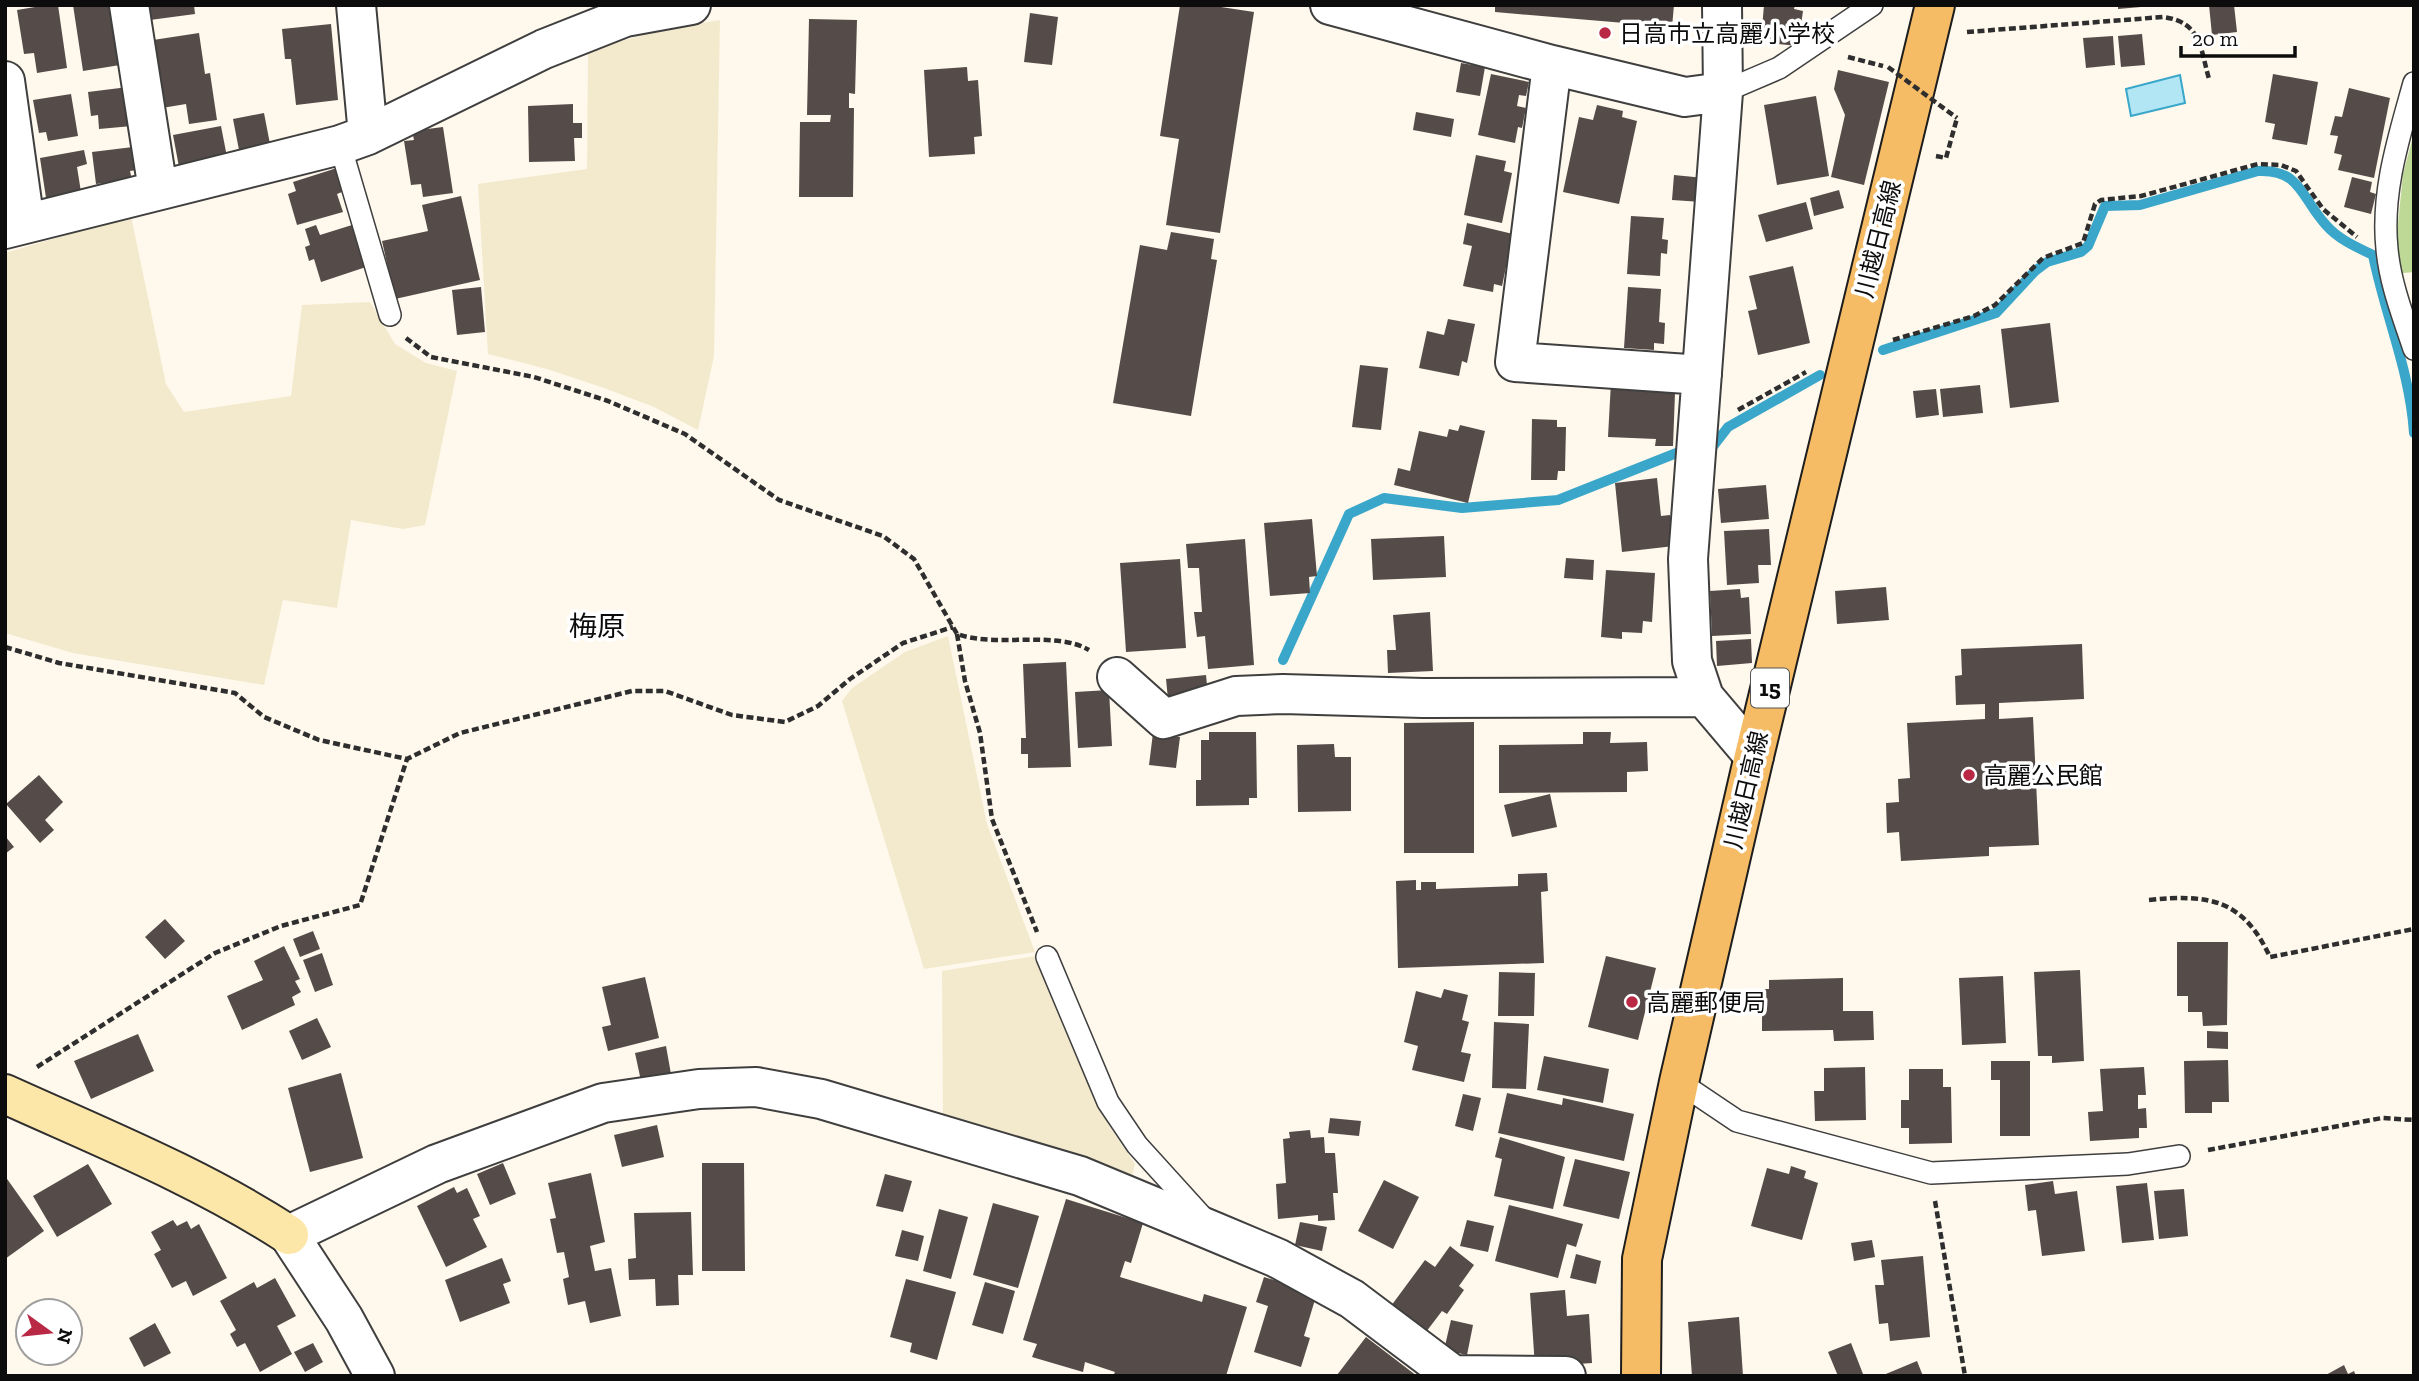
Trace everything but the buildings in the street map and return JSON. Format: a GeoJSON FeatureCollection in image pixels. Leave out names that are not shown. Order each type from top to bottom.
{"type":"FeatureCollection","features":[{"type":"Feature","properties":{"kind":"main road","name":"川越日高線"},"geometry":{"type":"LineString","coordinates":[[1641,1376],[1642,1259],[1679,1083],[1754,756],[1931,20]]}},
{"type":"Feature","properties":{"kind":"street"},"geometry":{"type":"LineString","coordinates":[[129,5],[158,190]]}},
{"type":"Feature","properties":{"kind":"street"},"geometry":{"type":"LineString","coordinates":[[354,140],[356,5]]}},
{"type":"Feature","properties":{"kind":"street"},"geometry":{"type":"LineString","coordinates":[[5,81],[15,226],[354,140],[544,50],[613,22],[691,5]]}},
{"type":"Feature","properties":{"kind":"street"},"geometry":{"type":"LineString","coordinates":[[1330,5],[1552,65],[1685,97],[1723,92]]}},
{"type":"Feature","properties":{"kind":"street"},"geometry":{"type":"LineString","coordinates":[[1722,5],[1723,92],[1688,559],[1692,661],[1704,697],[1754,756]]}},
{"type":"Feature","properties":{"kind":"street"},"geometry":{"type":"LineString","coordinates":[[1552,65],[1515,362],[1702,375]]}},
{"type":"Feature","properties":{"kind":"street"},"geometry":{"type":"LineString","coordinates":[[1117,677],[1164,719],[1236,696],[1283,694],[1423,698],[1704,697]]}},
{"type":"Feature","properties":{"kind":"street"},"geometry":{"type":"LineString","coordinates":[[289,1235],[437,1164],[603,1104],[699,1089],[756,1087],[821,1099],[1080,1176],[1277,1258],[1352,1300],[1452,1375],[1566,1376]]}},
{"type":"Feature","properties":{"kind":"street"},"geometry":{"type":"LineString","coordinates":[[5,1094],[233,1198],[289,1235],[344,1320],[375,1376]]}},
{"type":"Feature","properties":{"kind":"lane"},"geometry":{"type":"LineString","coordinates":[[1723,92],[1779,68],[1872,5]]}},
{"type":"Feature","properties":{"kind":"lane"},"geometry":{"type":"LineString","coordinates":[[2414,83],[2388,188],[2387,251],[2398,302],[2414,349]]}},
{"type":"Feature","properties":{"kind":"lane"},"geometry":{"type":"LineString","coordinates":[[354,140],[390,315]]}},
{"type":"Feature","properties":{"kind":"lane"},"geometry":{"type":"LineString","coordinates":[[1047,957],[1108,1102],[1137,1145],[1215,1232]]}},
{"type":"Feature","properties":{"kind":"lane"},"geometry":{"type":"LineString","coordinates":[[1679,1083],[1737,1121],[1931,1173],[2128,1164],[2179,1156]]}},
{"type":"Feature","properties":{"kind":"path"},"geometry":{"type":"LineString","coordinates":[[1931,20],[2183,19],[2195,32],[2209,79]]}},
{"type":"Feature","properties":{"kind":"path"},"geometry":{"type":"LineString","coordinates":[[1844,56],[1888,67],[1957,118],[1946,158],[1936,156],[1939,145]]}},
{"type":"Feature","properties":{"kind":"path"},"geometry":{"type":"LineString","coordinates":[[1698,432],[1810,369],[1851,352],[1974,316],[1995,305],[2043,258],[2083,243],[2095,204],[2101,200],[2141,196],[2258,164],[2281,164],[2297,171],[2323,209],[2345,230],[2387,251]]}},
{"type":"Feature","properties":{"kind":"path"},"geometry":{"type":"LineString","coordinates":[[390,315],[404,336],[431,357],[534,377],[608,401],[685,434],[779,500],[883,536],[914,559],[957,634],[965,681],[979,733],[992,819],[1047,957]]}},
{"type":"Feature","properties":{"kind":"path"},"geometry":{"type":"LineString","coordinates":[[5,647],[59,663],[235,694],[264,717],[319,740],[407,759],[460,733],[632,691],[665,691],[732,715],[785,722],[818,706],[903,643],[953,626]]}},
{"type":"Feature","properties":{"kind":"path"},"geometry":{"type":"LineString","coordinates":[[957,634],[974,640],[1054,642],[1087,648],[1117,677]]}},
{"type":"Feature","properties":{"kind":"path"},"geometry":{"type":"LineString","coordinates":[[35,1069],[215,953],[281,926],[359,905],[407,759]]}},
{"type":"Feature","properties":{"kind":"path"},"geometry":{"type":"LineString","coordinates":[[2149,900],[2179,897],[2241,913],[2258,931],[2270,957],[2414,929]]}},
{"type":"Feature","properties":{"kind":"path"},"geometry":{"type":"LineString","coordinates":[[2179,1156],[2382,1118],[2414,1120]]}},
{"type":"Feature","properties":{"kind":"path"},"geometry":{"type":"LineString","coordinates":[[1931,1173],[1965,1376]]}},
{"type":"Feature","properties":{"kind":"shaded area"},"geometry":{"type":"Polygon","coordinates":[[[720,20],[714,356],[698,430],[654,407],[604,388],[547,369],[488,354],[478,184],[587,169],[588,51],[660,30],[720,20]]]}},
{"type":"Feature","properties":{"kind":"shaded area"},"geometry":{"type":"Polygon","coordinates":[[[131,216],[166,384],[184,412],[291,396],[302,305],[370,302],[395,344],[426,363],[457,371],[425,525],[403,529],[351,520],[337,608],[283,600],[264,685],[73,653],[5,633],[5,253],[131,216]]]}},
{"type":"Feature","properties":{"kind":"shaded area"},"geometry":{"type":"Polygon","coordinates":[[[948,636],[987,824],[1035,952],[924,969],[842,701],[852,688],[905,652],[948,636]]]}},
{"type":"Feature","properties":{"kind":"shaded area"},"geometry":{"type":"Polygon","coordinates":[[[1036,956],[1109,1126],[1135,1164],[1132,1177],[943,1119],[942,971],[1036,956]]]}},
{"type":"Feature","properties":{"kind":"green space"},"geometry":{"type":"Polygon","coordinates":[[[2414,133],[2414,272],[2393,274],[2403,174],[2414,133]]]}},
{"type":"Feature","properties":{"kind":"water"},"geometry":{"type":"Polygon","coordinates":[[[2180,75],[2185,103],[2131,116],[2126,89],[2180,75]]]}},
{"type":"Feature","properties":{"kind":"waterway"},"geometry":{"type":"LineString","coordinates":[[1883,350],[1996,313],[2035,271],[2047,262],[2081,252],[2088,246],[2105,206],[2140,205],[2258,171],[2272,172],[2292,180],[2336,234],[2373,255],[2408,387],[2414,433]]}},
{"type":"Feature","properties":{"kind":"waterway"},"geometry":{"type":"LineString","coordinates":[[1706,450],[1711,449],[1728,427],[1820,375]]}},
{"type":"Feature","properties":{"kind":"waterway"},"geometry":{"type":"LineString","coordinates":[[1283,660],[1349,514],[1384,498],[1462,508],[1558,500],[1679,452],[1690,451]]}},
{"type":"Feature","properties":{"kind":"place","name":"日高市立高麗小学校"},"geometry":{"type":"Point","coordinates":[1605,33]}},
{"type":"Feature","properties":{"kind":"place","name":"高麗公民館"},"geometry":{"type":"Point","coordinates":[1969,775]}},
{"type":"Feature","properties":{"kind":"place","name":"高麗郵便局"},"geometry":{"type":"Point","coordinates":[1632,1002]}},
{"type":"Feature","properties":{"kind":"district","name":"梅原"},"geometry":{"type":"Point","coordinates":[597,626]}}]}
